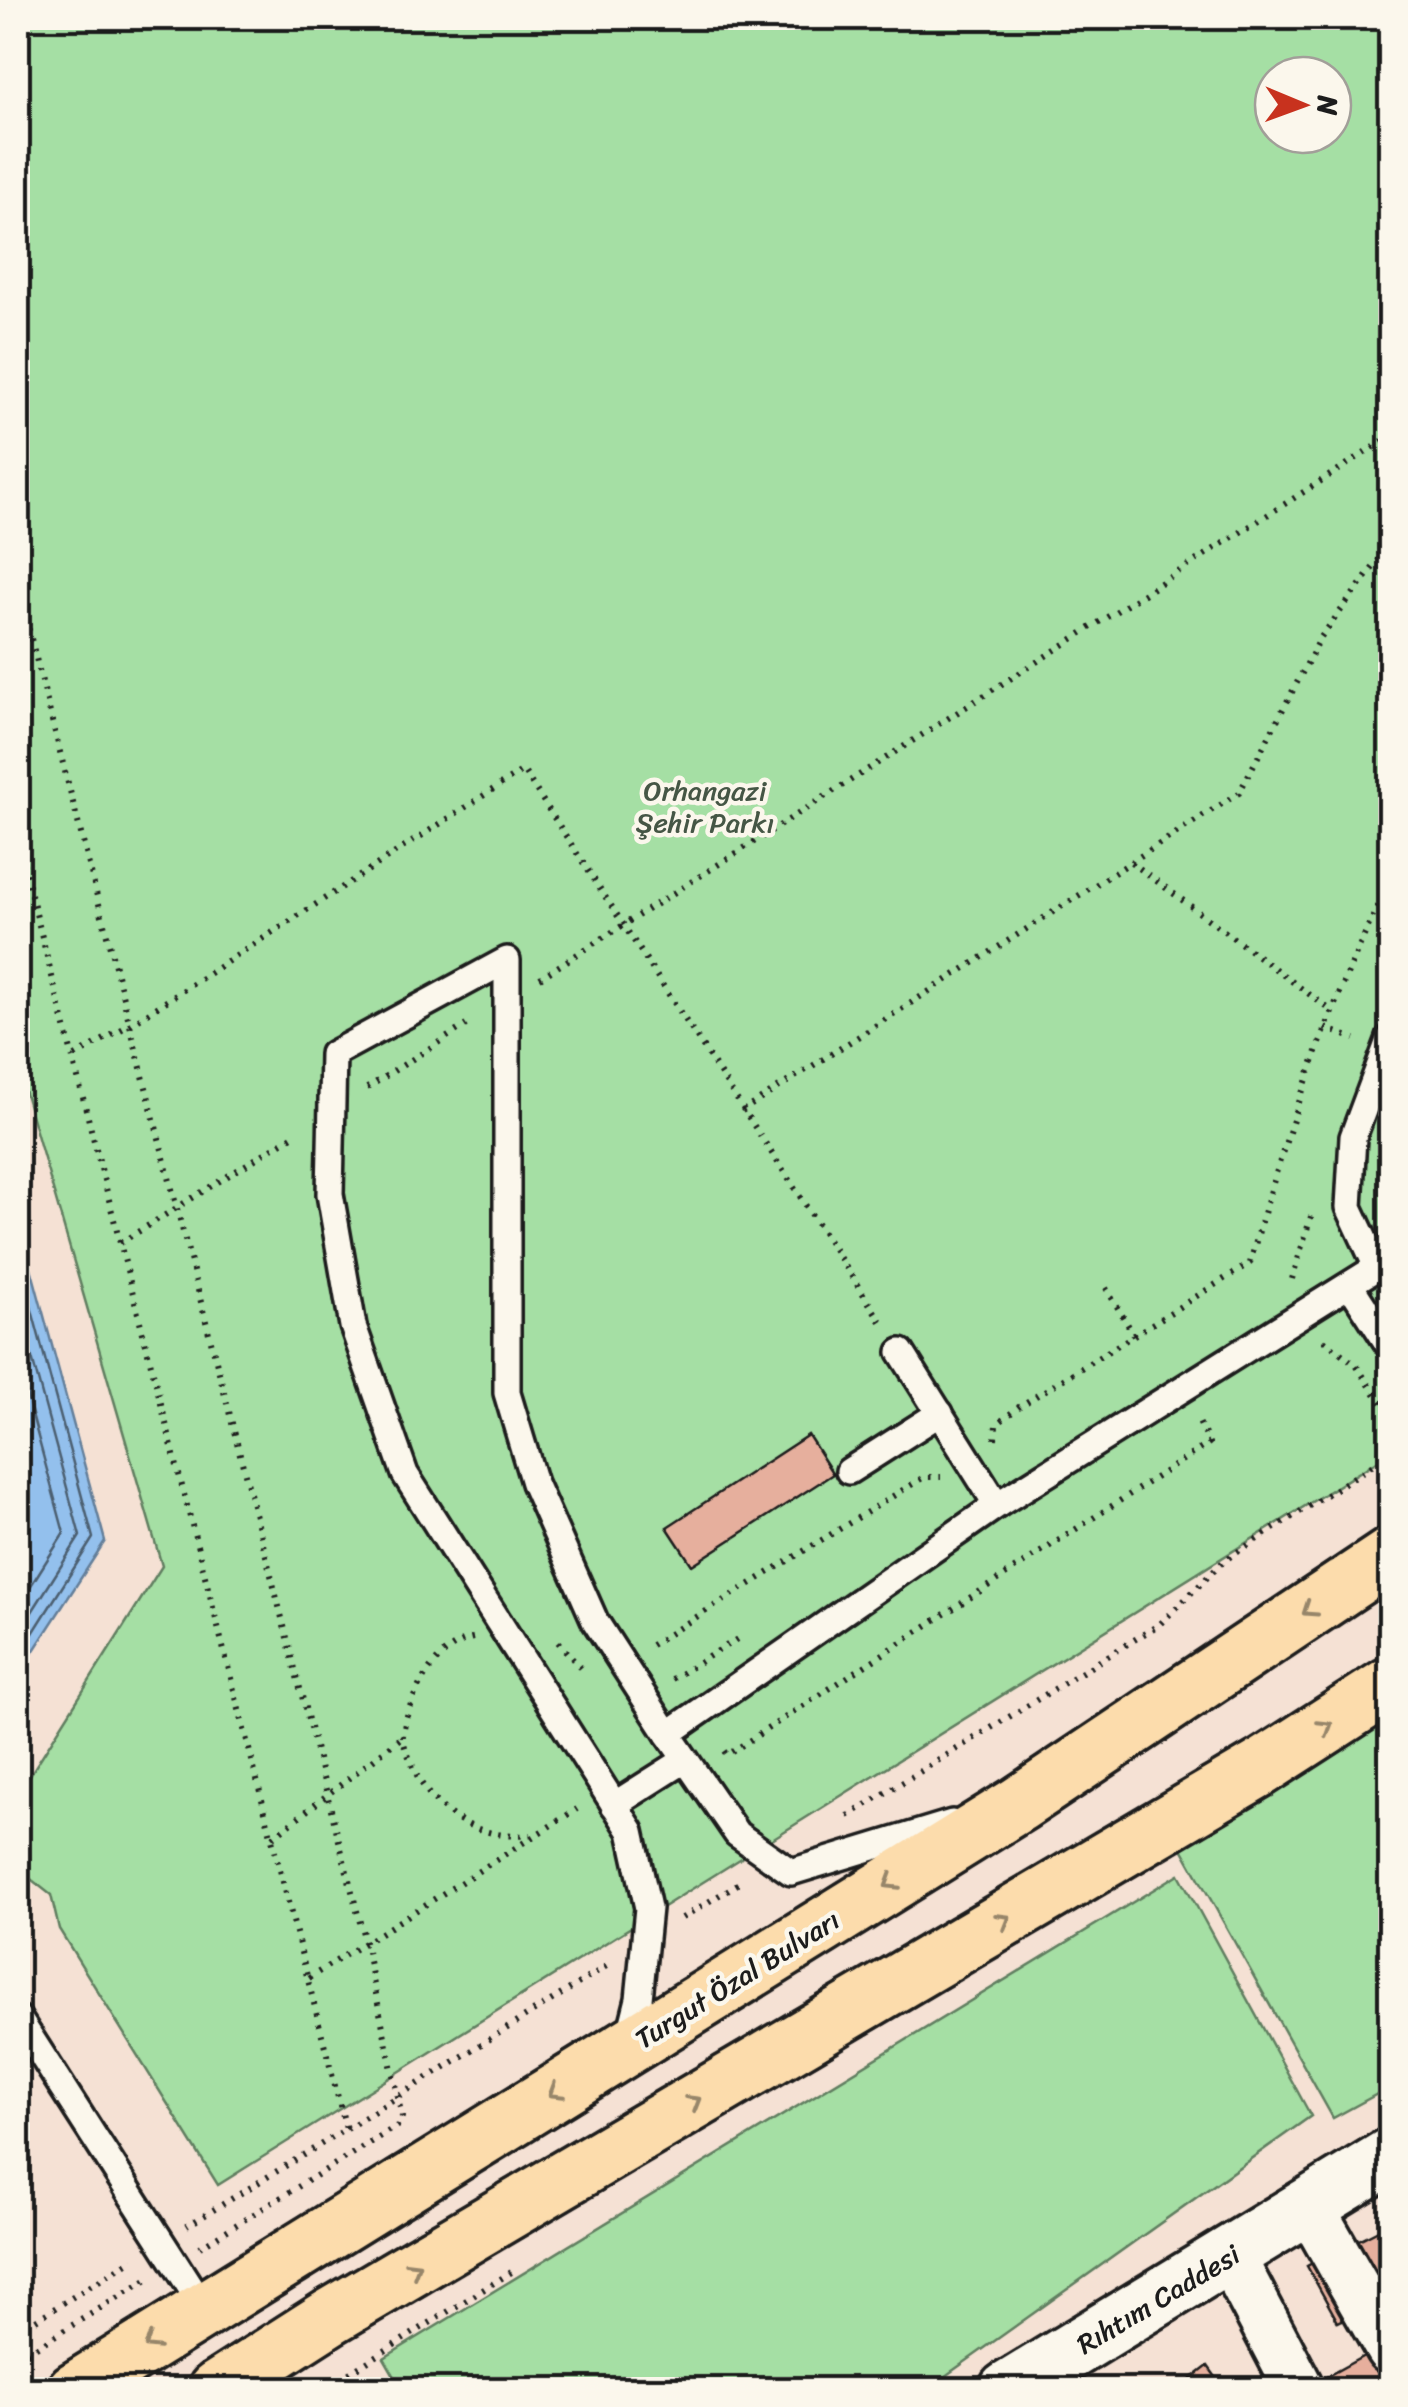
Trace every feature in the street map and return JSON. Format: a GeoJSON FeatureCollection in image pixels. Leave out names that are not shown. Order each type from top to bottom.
{"type":"FeatureCollection","features":[{"type":"Feature","properties":{"kind":"highway","name":"Turgut Özal Bulvarı"},"geometry":{"type":"LineString","coordinates":[[76,2390],[1019,1804],[1390,1556]]}},
{"type":"Feature","properties":{"kind":"highway"},"geometry":{"type":"LineString","coordinates":[[216,2390],[330,2317],[1261,1768],[1390,1686]]}},
{"type":"Feature","properties":{"kind":"highway"},"geometry":{"type":"LineString","coordinates":[[294,2255],[330,2317]]}},
{"type":"Feature","properties":{"kind":"street","name":"Rıhtım Caddesi"},"geometry":{"type":"LineString","coordinates":[[1006,2390],[1390,2156]]}},
{"type":"Feature","properties":{"kind":"street","name":"Rıhtım Caddesi"},"geometry":{"type":"LineString","coordinates":[[1310,2208],[1390,2169]]}},
{"type":"Feature","properties":{"kind":"street"},"geometry":{"type":"LineString","coordinates":[[1310,2208],[1390,2349]]}},
{"type":"Feature","properties":{"kind":"street"},"geometry":{"type":"LineString","coordinates":[[1230,2256],[1300,2390]]}},
{"type":"Feature","properties":{"kind":"lane"},"geometry":{"type":"LineString","coordinates":[[628,2047],[639,1999],[648,1908],[631,1830],[406,1474],[353,1326],[330,1194],[333,1054],[507,960],[507,1393],[534,1483],[595,1620],[737,1834],[791,1872],[1019,1804]]}},
{"type":"Feature","properties":{"kind":"lane"},"geometry":{"type":"LineString","coordinates":[[610,1798],[997,1505],[1384,1263],[1349,1207],[1352,1138],[1390,1038]]}},
{"type":"Feature","properties":{"kind":"lane"},"geometry":{"type":"LineString","coordinates":[[1350,1284],[1390,1347]]}},
{"type":"Feature","properties":{"kind":"lane"},"geometry":{"type":"LineString","coordinates":[[902,1352],[997,1505]]}},
{"type":"Feature","properties":{"kind":"lane"},"geometry":{"type":"LineString","coordinates":[[849,1471],[940,1413]]}},
{"type":"Feature","properties":{"kind":"lane"},"geometry":{"type":"LineString","coordinates":[[18,2018],[206,2310]]}},
{"type":"Feature","properties":{"kind":"path"},"geometry":{"type":"LineString","coordinates":[[120,1243],[1390,437]]}},
{"type":"Feature","properties":{"kind":"path"},"geometry":{"type":"LineString","coordinates":[[742,1110],[1239,793],[1320,637],[1390,545]]}},
{"type":"Feature","properties":{"kind":"path"},"geometry":{"type":"LineString","coordinates":[[18,588],[365,1942],[399,2097],[402,2117],[397,2126],[325,2172]]}},
{"type":"Feature","properties":{"kind":"path"},"geometry":{"type":"LineString","coordinates":[[74,1056],[131,1024],[524,770],[902,1352]]}},
{"type":"Feature","properties":{"kind":"path"},"geometry":{"type":"LineString","coordinates":[[18,843],[346,2129]]}},
{"type":"Feature","properties":{"kind":"path"},"geometry":{"type":"LineString","coordinates":[[1131,862],[1332,1011]]}},
{"type":"Feature","properties":{"kind":"path"},"geometry":{"type":"LineString","coordinates":[[995,1449],[996,1424],[1250,1263],[1282,1145],[1325,1028],[1390,881]]}},
{"type":"Feature","properties":{"kind":"path"},"geometry":{"type":"LineString","coordinates":[[1325,1028],[1356,1040],[1352,1056]]}},
{"type":"Feature","properties":{"kind":"path"},"geometry":{"type":"LineString","coordinates":[[1287,1290],[1301,1262],[1317,1191]]}},
{"type":"Feature","properties":{"kind":"path"},"geometry":{"type":"LineString","coordinates":[[1106,1288],[1134,1336]]}},
{"type":"Feature","properties":{"kind":"path"},"geometry":{"type":"LineString","coordinates":[[1316,1342],[1327,1339],[1356,1365],[1390,1416]]}},
{"type":"Feature","properties":{"kind":"path"},"geometry":{"type":"LineString","coordinates":[[676,1747],[707,1727],[727,1755],[1210,1443],[1196,1415],[1211,1405]]}},
{"type":"Feature","properties":{"kind":"path"},"geometry":{"type":"LineString","coordinates":[[842,1820],[1160,1624],[1224,1560],[1390,1454],[1390,1447]]}},
{"type":"Feature","properties":{"kind":"path"},"geometry":{"type":"LineString","coordinates":[[272,1838],[327,1800],[402,1737],[424,1676],[461,1640],[503,1632],[558,1642],[596,1660],[621,1662],[924,1477],[943,1477],[950,1487]]}},
{"type":"Feature","properties":{"kind":"path"},"geometry":{"type":"LineString","coordinates":[[558,1642],[598,1683],[628,1694],[669,1681],[753,1629]]}},
{"type":"Feature","properties":{"kind":"path"},"geometry":{"type":"LineString","coordinates":[[402,1737],[420,1785],[458,1822],[506,1838],[536,1834]]}},
{"type":"Feature","properties":{"kind":"path"},"geometry":{"type":"LineString","coordinates":[[308,1979],[536,1834],[610,1798]]}},
{"type":"Feature","properties":{"kind":"path"},"geometry":{"type":"LineString","coordinates":[[18,2330],[775,1861]]}},
{"type":"Feature","properties":{"kind":"green space","name":"Orhangazi Şehir Parkı"},"geometry":{"type":"Polygon","coordinates":[[[18,18],[1390,18],[1390,1453],[218,2185],[59,1929],[51,1895],[18,1869],[18,1794],[162,1566],[18,1069],[18,18]]]}},
{"type":"Feature","properties":{"kind":"green space"},"geometry":{"type":"Polygon","coordinates":[[[1390,1711],[1390,2087],[1333,2118],[1178,1841],[1390,1711]]]}},
{"type":"Feature","properties":{"kind":"green space"},"geometry":{"type":"Polygon","coordinates":[[[1179,1874],[1311,2116],[927,2389],[402,2389],[384,2358],[1179,1874]]]}},
{"type":"Feature","properties":{"kind":"water"},"geometry":{"type":"Polygon","coordinates":[[[18,1220],[105,1541],[18,1675],[18,1220]]]}},
{"type":"Feature","properties":{"kind":"building"},"geometry":{"type":"Polygon","coordinates":[[[808,1435],[833,1474],[692,1565],[667,1527],[808,1435]]]}},
{"type":"Feature","properties":{"kind":"building"},"geometry":{"type":"Polygon","coordinates":[[[1390,2224],[1390,2275],[1375,2283],[1355,2242],[1390,2224]]]}},
{"type":"Feature","properties":{"kind":"building"},"geometry":{"type":"Polygon","coordinates":[[[1329,2254],[1360,2311],[1338,2322],[1307,2266],[1329,2254]]]}},
{"type":"Feature","properties":{"kind":"building"},"geometry":{"type":"Polygon","coordinates":[[[1384,2345],[1390,2359],[1390,2380],[1374,2390],[1319,2390],[1315,2383],[1384,2345]]]}},
{"type":"Feature","properties":{"kind":"building"},"geometry":{"type":"Polygon","coordinates":[[[1208,2366],[1225,2390],[1177,2390],[1208,2366]]]}}]}
